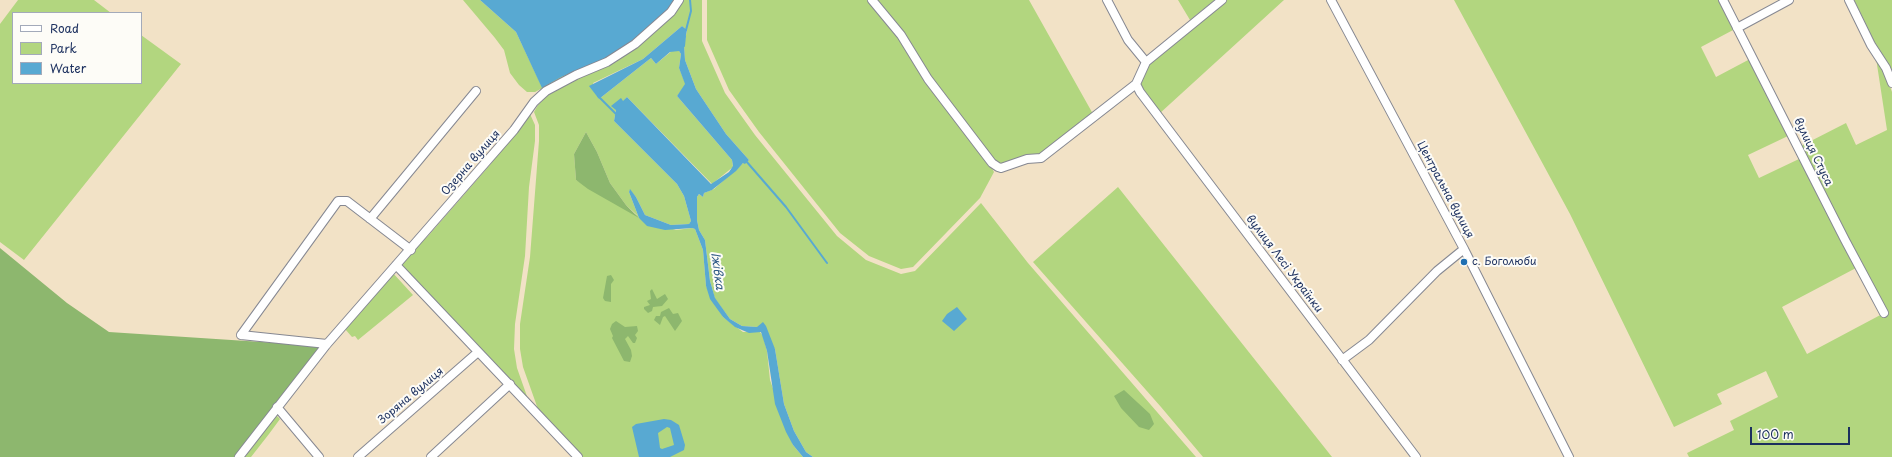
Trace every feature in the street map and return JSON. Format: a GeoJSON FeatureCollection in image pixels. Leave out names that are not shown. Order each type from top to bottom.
{"type":"FeatureCollection","features":[{"type":"Feature","properties":{"kind":"street","name":"Озерна вулиця"},"geometry":{"type":"LineString","coordinates":[[239,457],[327,344],[411,250],[514,130],[534,102],[546,91],[576,75],[607,62],[635,44],[671,12],[679,0]]}},
{"type":"Feature","properties":{"kind":"street"},"geometry":{"type":"LineString","coordinates":[[872,0],[901,35],[928,79],[992,163],[1001,168],[1027,159],[1041,158],[1136,84],[1146,62],[1222,0]]}},
{"type":"Feature","properties":{"kind":"street"},"geometry":{"type":"LineString","coordinates":[[1107,0],[1128,40],[1146,62]]}},
{"type":"Feature","properties":{"kind":"street","name":"Центральна вулиця"},"geometry":{"type":"LineString","coordinates":[[1331,0],[1464,249],[1569,457]]}},
{"type":"Feature","properties":{"kind":"street","name":"вулиця Стуса"},"geometry":{"type":"LineString","coordinates":[[1723,0],[1773,95],[1844,240],[1884,313]]}},
{"type":"Feature","properties":{"kind":"street"},"geometry":{"type":"LineString","coordinates":[[1737,28],[1789,0]]}},
{"type":"Feature","properties":{"kind":"street"},"geometry":{"type":"LineString","coordinates":[[1849,0],[1871,45],[1886,68],[1892,83]]}},
{"type":"Feature","properties":{"kind":"street","name":"вулиця Лесі Українки"},"geometry":{"type":"LineString","coordinates":[[1136,84],[1161,121],[1416,457]]}},
{"type":"Feature","properties":{"kind":"street"},"geometry":{"type":"LineString","coordinates":[[370,219],[476,91]]}},
{"type":"Feature","properties":{"kind":"street"},"geometry":{"type":"LineString","coordinates":[[327,344],[240,336],[338,201],[347,201],[411,250]]}},
{"type":"Feature","properties":{"kind":"street"},"geometry":{"type":"LineString","coordinates":[[1342,360],[1369,340],[1437,271],[1464,249]]}},
{"type":"Feature","properties":{"kind":"street"},"geometry":{"type":"LineString","coordinates":[[396,265],[510,384],[572,455]]}},
{"type":"Feature","properties":{"kind":"street","name":"Зоряна вулиця"},"geometry":{"type":"LineString","coordinates":[[358,457],[478,352]]}},
{"type":"Feature","properties":{"kind":"street"},"geometry":{"type":"LineString","coordinates":[[431,457],[510,384]]}},
{"type":"Feature","properties":{"kind":"street"},"geometry":{"type":"LineString","coordinates":[[277,408],[319,457]]}},
{"type":"Feature","properties":{"kind":"green space"},"geometry":{"type":"Polygon","coordinates":[[[18,0],[94,0],[110,12],[12,12],[12,84],[142,84],[142,36],[181,64],[24,260],[0,242],[0,24],[18,0]]]}},
{"type":"Feature","properties":{"kind":"green space"},"geometry":{"type":"Polygon","coordinates":[[[463,0],[480,0],[516,32],[542,87],[548,78],[575,71],[535,92],[527,92],[519,85],[510,73],[504,50],[463,0]]]}},
{"type":"Feature","properties":{"kind":"green space"},"geometry":{"type":"Polygon","coordinates":[[[682,0],[702,0],[702,41],[725,93],[755,135],[837,236],[866,260],[901,274],[915,271],[981,203],[1028,263],[1196,457],[813,457],[806,452],[794,431],[784,404],[775,349],[757,327],[742,326],[730,319],[715,299],[710,281],[705,240],[699,230],[697,220],[697,197],[699,194],[703,197],[704,193],[714,189],[743,163],[749,160],[726,134],[696,89],[685,60],[684,45],[687,30],[682,26],[643,59],[593,83],[599,99],[651,58],[656,64],[673,50],[679,51],[681,54],[679,68],[686,85],[677,96],[732,160],[733,167],[712,184],[627,97],[616,110],[614,121],[677,184],[684,196],[691,221],[689,224],[671,225],[645,215],[636,197],[630,190],[629,192],[639,218],[676,230],[695,229],[703,250],[706,286],[723,317],[743,332],[760,332],[763,336],[767,351],[770,380],[793,445],[803,457],[581,457],[539,412],[523,367],[520,349],[520,324],[530,257],[539,141],[539,125],[534,112],[538,105],[550,93],[682,0]],[[586,132],[574,154],[576,180],[638,216],[626,205],[610,183],[597,152],[586,132]]]}},
{"type":"Feature","properties":{"kind":"green space"},"geometry":{"type":"Polygon","coordinates":[[[707,0],[869,0],[899,36],[994,172],[980,198],[913,267],[901,269],[869,256],[840,233],[759,132],[729,90],[707,40],[707,0]]]}},
{"type":"Feature","properties":{"kind":"green space"},"geometry":{"type":"Polygon","coordinates":[[[875,0],[1029,0],[1093,114],[1041,155],[1001,166],[994,162],[875,0]]]}},
{"type":"Feature","properties":{"kind":"green space"},"geometry":{"type":"Polygon","coordinates":[[[1178,0],[1215,0],[1190,20],[1178,0]]]}},
{"type":"Feature","properties":{"kind":"green space"},"geometry":{"type":"Polygon","coordinates":[[[1226,0],[1284,0],[1159,114],[1140,88],[1141,76],[1149,62],[1226,0]]]}},
{"type":"Feature","properties":{"kind":"green space"},"geometry":{"type":"Polygon","coordinates":[[[1454,0],[1720,0],[1735,29],[1701,47],[1716,77],[1750,59],[1788,136],[1748,155],[1759,178],[1799,159],[1856,268],[1782,307],[1807,354],[1886,312],[1801,146],[1846,123],[1856,145],[1887,130],[1876,58],[1884,69],[1892,92],[1892,457],[1689,457],[1687,453],[1734,430],[1730,421],[1778,397],[1766,371],[1717,394],[1722,404],[1674,427],[1570,214],[1454,0]]]}},
{"type":"Feature","properties":{"kind":"green space"},"geometry":{"type":"Polygon","coordinates":[[[1854,0],[1892,0],[1892,70],[1875,43],[1854,0]]]}},
{"type":"Feature","properties":{"kind":"green space"},"geometry":{"type":"Polygon","coordinates":[[[530,114],[535,125],[535,141],[529,187],[525,256],[515,324],[514,349],[517,368],[529,402],[400,264],[428,236],[489,166],[530,114]]]}},
{"type":"Feature","properties":{"kind":"green space"},"geometry":{"type":"Polygon","coordinates":[[[586,132],[597,152],[610,183],[626,205],[639,218],[588,189],[576,180],[574,154],[586,132]]]}},
{"type":"Feature","properties":{"kind":"green space"},"geometry":{"type":"Polygon","coordinates":[[[1118,187],[1332,457],[1203,457],[1033,262],[1118,187]]]}},
{"type":"Feature","properties":{"kind":"green space"},"geometry":{"type":"Polygon","coordinates":[[[0,248],[67,303],[109,332],[323,346],[235,457],[0,457],[0,248]]]}},
{"type":"Feature","properties":{"kind":"green space"},"geometry":{"type":"Polygon","coordinates":[[[392,272],[413,295],[358,340],[355,336],[352,337],[345,329],[392,272]]]}},
{"type":"Feature","properties":{"kind":"green space"},"geometry":{"type":"Polygon","coordinates":[[[611,275],[614,280],[611,284],[611,302],[605,301],[603,298],[607,276],[611,275]]]}},
{"type":"Feature","properties":{"kind":"green space"},"geometry":{"type":"Polygon","coordinates":[[[652,289],[657,299],[665,294],[668,299],[662,306],[653,307],[652,311],[648,313],[644,307],[650,305],[647,301],[651,299],[650,291],[652,289]]]}},
{"type":"Feature","properties":{"kind":"green space"},"geometry":{"type":"Polygon","coordinates":[[[669,308],[673,314],[678,313],[682,321],[675,331],[665,316],[663,317],[660,325],[654,320],[656,316],[660,316],[661,312],[669,308]]]}},
{"type":"Feature","properties":{"kind":"green space"},"geometry":{"type":"Polygon","coordinates":[[[616,321],[625,327],[637,326],[638,331],[635,335],[637,338],[635,343],[633,343],[628,336],[625,339],[631,350],[632,356],[630,362],[624,361],[612,338],[613,336],[610,329],[612,324],[616,321]]]}},
{"type":"Feature","properties":{"kind":"green space"},"geometry":{"type":"Polygon","coordinates":[[[1124,390],[1150,414],[1154,424],[1149,430],[1139,427],[1121,408],[1114,396],[1124,390]]]}},
{"type":"Feature","properties":{"kind":"green space"},"geometry":{"type":"Polygon","coordinates":[[[274,416],[277,416],[280,419],[269,434],[251,457],[242,457],[274,416]]]}},
{"type":"Feature","properties":{"kind":"water"},"geometry":{"type":"Polygon","coordinates":[[[480,0],[676,0],[669,11],[634,42],[605,59],[561,77],[542,88],[516,32],[480,0]]]}},
{"type":"Feature","properties":{"kind":"water"},"geometry":{"type":"Polygon","coordinates":[[[682,26],[687,30],[684,44],[685,60],[696,89],[726,134],[749,160],[745,164],[743,163],[736,171],[712,190],[704,193],[703,197],[699,194],[697,197],[697,220],[699,230],[705,240],[710,281],[715,298],[730,319],[742,326],[757,327],[763,322],[766,326],[775,349],[784,404],[794,431],[806,452],[813,457],[803,457],[793,445],[786,432],[775,404],[767,351],[761,332],[749,333],[735,327],[723,317],[710,299],[706,286],[703,250],[695,229],[665,230],[647,226],[639,218],[629,192],[630,189],[645,215],[671,225],[689,224],[691,221],[684,196],[677,184],[614,121],[616,110],[611,106],[621,98],[623,101],[627,97],[711,184],[729,172],[733,166],[732,160],[677,96],[685,84],[679,68],[681,54],[679,51],[670,52],[656,64],[651,58],[599,99],[589,86],[643,59],[682,26]]]}},
{"type":"Feature","properties":{"kind":"water"},"geometry":{"type":"Polygon","coordinates":[[[957,307],[967,319],[954,331],[942,321],[947,314],[957,307]]]}},
{"type":"Feature","properties":{"kind":"water"},"geometry":{"type":"Polygon","coordinates":[[[664,419],[671,420],[679,425],[685,445],[684,450],[670,457],[639,457],[632,427],[636,424],[664,419]],[[667,427],[658,433],[660,448],[662,449],[674,445],[670,428],[667,427]]]}},
{"type":"Feature","properties":{"kind":"waterway"},"geometry":{"type":"LineString","coordinates":[[686,30],[691,11],[690,0]]}},
{"type":"Feature","properties":{"kind":"waterway"},"geometry":{"type":"LineString","coordinates":[[684,46],[685,36]]}},
{"type":"Feature","properties":{"kind":"waterway","name":"Іжівка"},"geometry":{"type":"LineString","coordinates":[[598,96],[616,114]]}},
{"type":"Feature","properties":{"kind":"waterway"},"geometry":{"type":"LineString","coordinates":[[746,161],[786,207],[827,263]]}},
{"type":"Feature","properties":{"kind":"place","name":"с. Боголюби"},"geometry":{"type":"Point","coordinates":[1464,262]}}]}
